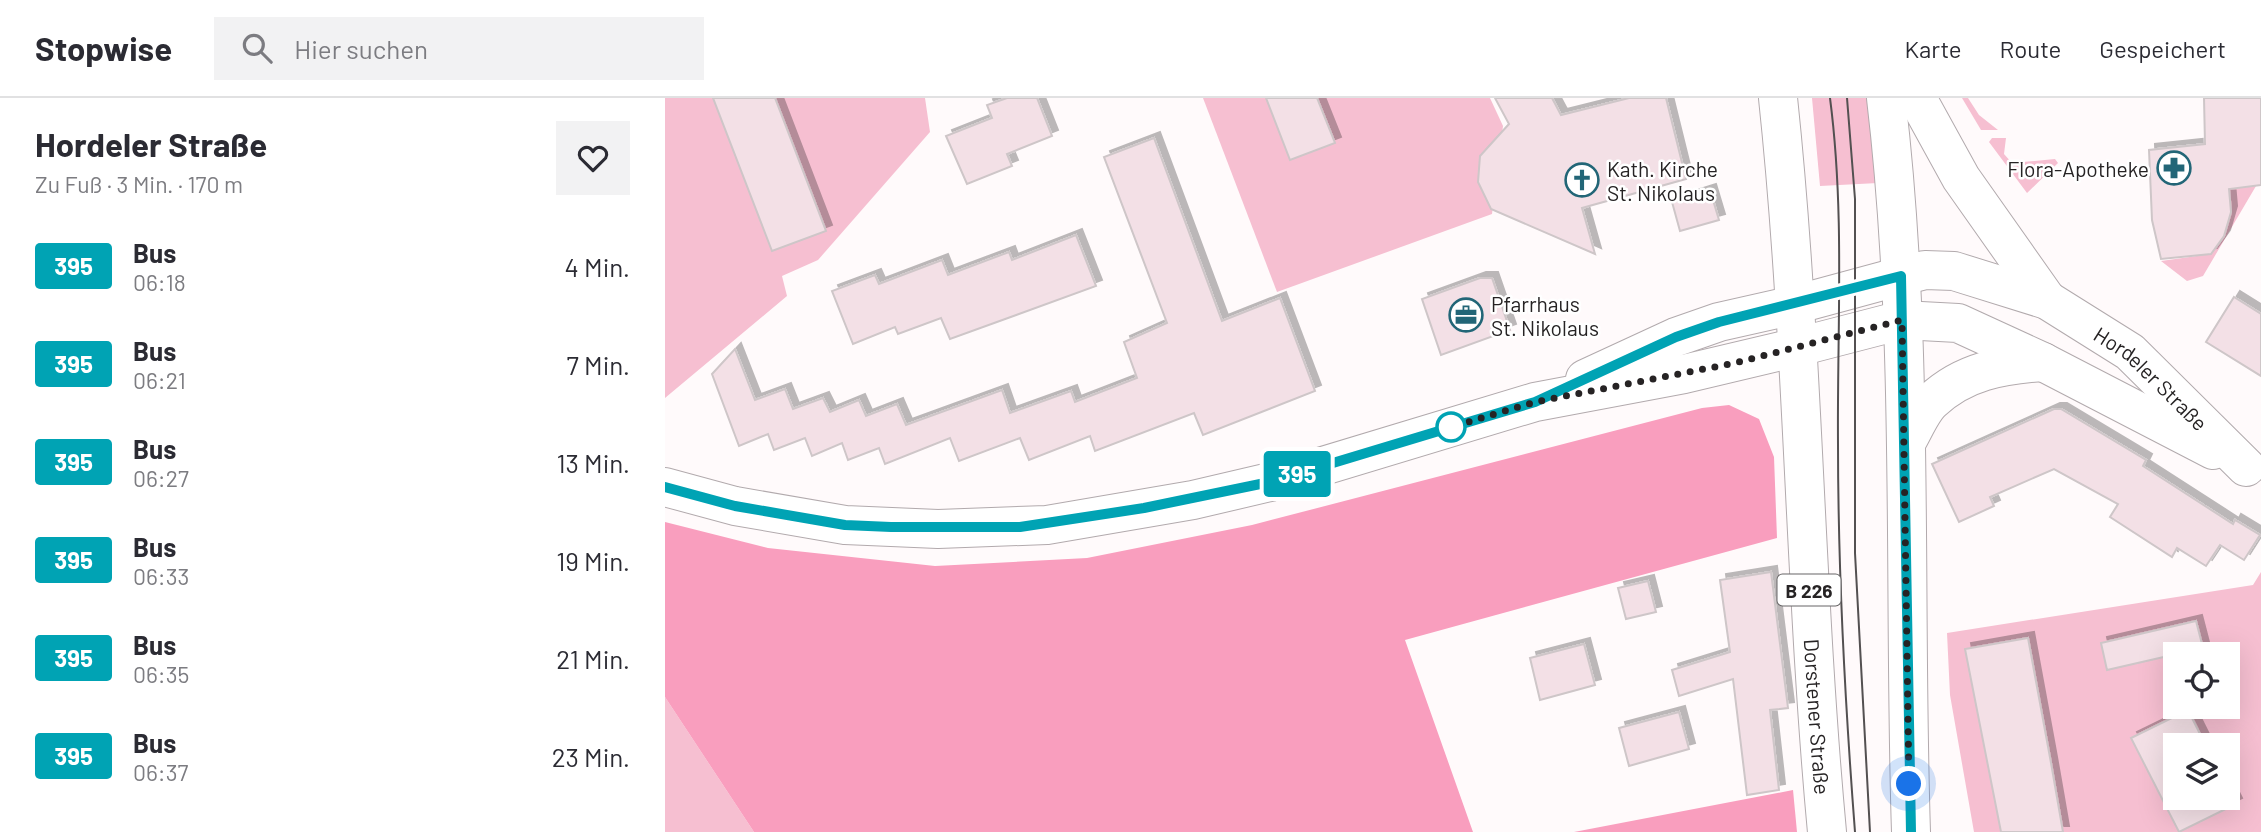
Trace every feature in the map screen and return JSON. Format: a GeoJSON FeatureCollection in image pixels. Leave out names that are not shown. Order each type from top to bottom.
{"type":"FeatureCollection","features":[{"type":"Feature","properties":{"kind":"street","name":"Dorstener Straße"},"geometry":{"type":"LineString","coordinates":[[1778,98],[1789,202],[1809,598],[1827,832]]}},
{"type":"Feature","properties":{"kind":"street"},"geometry":{"type":"LineString","coordinates":[[1886,98],[1897,195],[1901,276],[1911,832]]}},
{"type":"Feature","properties":{"kind":"street","name":"Hordeler Straße"},"geometry":{"type":"LineString","coordinates":[[1917,98],[1961,178],[2047,300]]}},
{"type":"Feature","properties":{"kind":"street","name":"Hordeler Straße"},"geometry":{"type":"LineString","coordinates":[[1901,276],[1925,270],[1954,271],[2047,300],[2130,352],[2254,471]]}},
{"type":"Feature","properties":{"kind":"street"},"geometry":{"type":"LineString","coordinates":[[1535,402],[1676,337],[1719,322],[1901,276]]}},
{"type":"Feature","properties":{"kind":"street"},"geometry":{"type":"LineString","coordinates":[[665,487],[735,506],[845,525],[938,529],[1047,524],[1193,500],[1270,482],[1535,402],[1684,374],[1902,320]]}},
{"type":"Feature","properties":{"kind":"street","name":"Hordeler Straße"},"geometry":{"type":"LineString","coordinates":[[1902,320],[1958,323],[2043,362],[2254,471]]}},
{"type":"Feature","properties":{"kind":"street"},"geometry":{"type":"LineString","coordinates":[[1906,443],[1930,402],[1962,379],[1983,369],[2043,362]]}},
{"type":"Feature","properties":{"kind":"shaded area"},"geometry":{"type":"Polygon","coordinates":[[[665,98],[925,98],[930,132],[818,260],[782,276],[787,296],[665,398],[665,98]]]}},
{"type":"Feature","properties":{"kind":"shaded area"},"geometry":{"type":"Polygon","coordinates":[[[1203,98],[1490,98],[1503,126],[1492,214],[1277,292],[1203,98]]]}},
{"type":"Feature","properties":{"kind":"shaded area"},"geometry":{"type":"Polygon","coordinates":[[[1812,98],[1868,98],[1878,183],[1820,186],[1812,98]]]}},
{"type":"Feature","properties":{"kind":"shaded area"},"geometry":{"type":"Polygon","coordinates":[[[1962,98],[1968,98],[1979,115],[1998,130],[1981,130],[1962,98]]]}},
{"type":"Feature","properties":{"kind":"shaded area"},"geometry":{"type":"Polygon","coordinates":[[[1992,138],[2006,138],[2004,154],[2012,163],[2055,159],[2058,163],[2027,193],[1989,142],[1992,138]]]}},
{"type":"Feature","properties":{"kind":"shaded area"},"geometry":{"type":"Polygon","coordinates":[[[2256,186],[2203,276],[2187,281],[2161,261],[2211,254],[2211,250],[2226,233],[2230,207],[2229,191],[2214,191],[2256,186]]]}},
{"type":"Feature","properties":{"kind":"shaded area"},"geometry":{"type":"Polygon","coordinates":[[[1729,405],[1759,419],[1774,457],[1777,538],[1405,640],[1473,832],[754,832],[665,697],[665,522],[768,548],[935,566],[1087,558],[1252,525],[1702,408],[1729,405]]]}},
{"type":"Feature","properties":{"kind":"shaded area"},"geometry":{"type":"Polygon","coordinates":[[[2261,572],[2261,832],[1974,832],[1950,695],[1947,633],[2253,585],[2261,572]]]}},
{"type":"Feature","properties":{"kind":"shaded area"},"geometry":{"type":"Polygon","coordinates":[[[665,697],[754,832],[665,832],[665,697]]]}},
{"type":"Feature","properties":{"kind":"shaded area"},"geometry":{"type":"Polygon","coordinates":[[[1793,790],[1797,832],[1574,832],[1793,790]]]}},
{"type":"Feature","properties":{"kind":"building"},"geometry":{"type":"Polygon","coordinates":[[[713,98],[775,98],[826,231],[772,251],[713,98]]]}},
{"type":"Feature","properties":{"kind":"building"},"geometry":{"type":"Polygon","coordinates":[[[1007,98],[1037,98],[1052,136],[1007,154],[1012,166],[967,184],[946,136],[992,118],[987,105],[1007,98]]]}},
{"type":"Feature","properties":{"kind":"building"},"geometry":{"type":"Polygon","coordinates":[[[1266,98],[1317,98],[1335,143],[1290,160],[1266,98]]]}},
{"type":"Feature","properties":{"kind":"building","name":"Kath. Kirche St. Nikolaus"},"geometry":{"type":"Polygon","coordinates":[[[1495,98],[1552,98],[1561,115],[1629,98],[1666,98],[1686,179],[1582,208],[1595,254],[1491,209],[1478,182],[1480,156],[1509,124],[1495,98]]]}},
{"type":"Feature","properties":{"kind":"building"},"geometry":{"type":"Polygon","coordinates":[[[2204,98],[2261,98],[2261,185],[2229,189],[2231,212],[2224,236],[2211,254],[2161,259],[2152,220],[2149,150],[2205,144],[2204,98]]]}},
{"type":"Feature","properties":{"kind":"building"},"geometry":{"type":"Polygon","coordinates":[[[1154,138],[1222,321],[1280,298],[1315,391],[1203,435],[1194,413],[1095,451],[1090,436],[1029,460],[1020,438],[959,461],[950,438],[885,464],[879,448],[848,460],[842,443],[812,456],[805,438],[774,450],[768,434],[739,446],[712,374],[735,349],[755,400],[785,389],[793,409],[823,398],[830,412],[859,400],[866,416],[897,404],[906,425],[1002,390],[1010,413],[1071,391],[1075,402],[1137,378],[1124,342],[1167,323],[1104,157],[1154,138]]]}},
{"type":"Feature","properties":{"kind":"building"},"geometry":{"type":"Polygon","coordinates":[[[1710,190],[1719,220],[1680,231],[1672,202],[1710,190]]]}},
{"type":"Feature","properties":{"kind":"building"},"geometry":{"type":"Polygon","coordinates":[[[1076,235],[1096,286],[950,339],[941,318],[898,334],[895,327],[853,344],[832,291],[875,275],[879,284],[942,260],[948,275],[1009,252],[1012,260],[1076,235]]]}},
{"type":"Feature","properties":{"kind":"building","name":"Pfarrhaus St. Nikolaus"},"geometry":{"type":"Polygon","coordinates":[[[1480,278],[1492,278],[1510,330],[1441,355],[1422,299],[1480,278]]]}},
{"type":"Feature","properties":{"kind":"building"},"geometry":{"type":"Polygon","coordinates":[[[2234,297],[2261,314],[2261,376],[2206,342],[2234,297]]]}},
{"type":"Feature","properties":{"kind":"building"},"geometry":{"type":"Polygon","coordinates":[[[2054,409],[2061,409],[2146,460],[2143,466],[2233,524],[2235,520],[2260,535],[2244,560],[2220,545],[2206,566],[2177,548],[2172,557],[2110,517],[2118,504],[2054,469],[1990,497],[1994,506],[1959,522],[1932,464],[2054,409]]]}},
{"type":"Feature","properties":{"kind":"building"},"geometry":{"type":"Polygon","coordinates":[[[1771,572],[1788,708],[1770,710],[1779,790],[1747,795],[1733,679],[1679,696],[1672,670],[1730,652],[1720,580],[1771,572]]]}},
{"type":"Feature","properties":{"kind":"building"},"geometry":{"type":"Polygon","coordinates":[[[1648,581],[1656,612],[1626,619],[1618,588],[1648,581]]]}},
{"type":"Feature","properties":{"kind":"building"},"geometry":{"type":"Polygon","coordinates":[[[2196,621],[2201,642],[2163,642],[2163,657],[2107,670],[2101,643],[2196,621]]]}},
{"type":"Feature","properties":{"kind":"building"},"geometry":{"type":"Polygon","coordinates":[[[2028,638],[2063,832],[2001,832],[1965,649],[2028,638]]]}},
{"type":"Feature","properties":{"kind":"building"},"geometry":{"type":"Polygon","coordinates":[[[1584,644],[1595,685],[1540,700],[1530,658],[1584,644]]]}},
{"type":"Feature","properties":{"kind":"building"},"geometry":{"type":"Polygon","coordinates":[[[1679,712],[1689,749],[1629,766],[1619,728],[1679,712]]]}},
{"type":"Feature","properties":{"kind":"building"},"geometry":{"type":"Polygon","coordinates":[[[2170,719],[2192,719],[2200,733],[2163,733],[2163,801],[2131,738],[2170,719]]]}},
{"type":"Feature","properties":{"kind":"building"},"geometry":{"type":"Polygon","coordinates":[[[2168,810],[2224,810],[2179,832],[2168,810]]]}},
{"type":"Feature","properties":{"kind":"tram line"},"geometry":{"type":"LineString","coordinates":[[1830,98],[1839,228],[1838,492],[1841,589],[1855,832]]}},
{"type":"Feature","properties":{"kind":"tram line"},"geometry":{"type":"LineString","coordinates":[[1847,98],[1855,199],[1855,553],[1870,832]]}},
{"type":"Feature","properties":{"kind":"bus line","name":"395"},"geometry":{"type":"LineString","coordinates":[[665,487],[735,506],[845,525],[938,529],[1047,524],[1193,500],[1270,482],[1535,402],[1676,337],[1719,322],[1839,294],[1901,276],[1911,832]]}},
{"type":"Feature","properties":{"kind":"place","name":"Flora-Apotheke"},"geometry":{"type":"Point","coordinates":[2174,168]}},
{"type":"Feature","properties":{"kind":"place","name":"Kath. Kirche St. Nikolaus"},"geometry":{"type":"Point","coordinates":[1582,180]}},
{"type":"Feature","properties":{"kind":"place","name":"Pfarrhaus St. Nikolaus"},"geometry":{"type":"Point","coordinates":[1466,315]}},
{"type":"Feature","properties":{"kind":"route"},"geometry":{"type":"LineString","coordinates":[[1451,427],[1448,428],[1535,402],[1735,363],[1902,320],[1906,443],[1909,784]]}}]}
